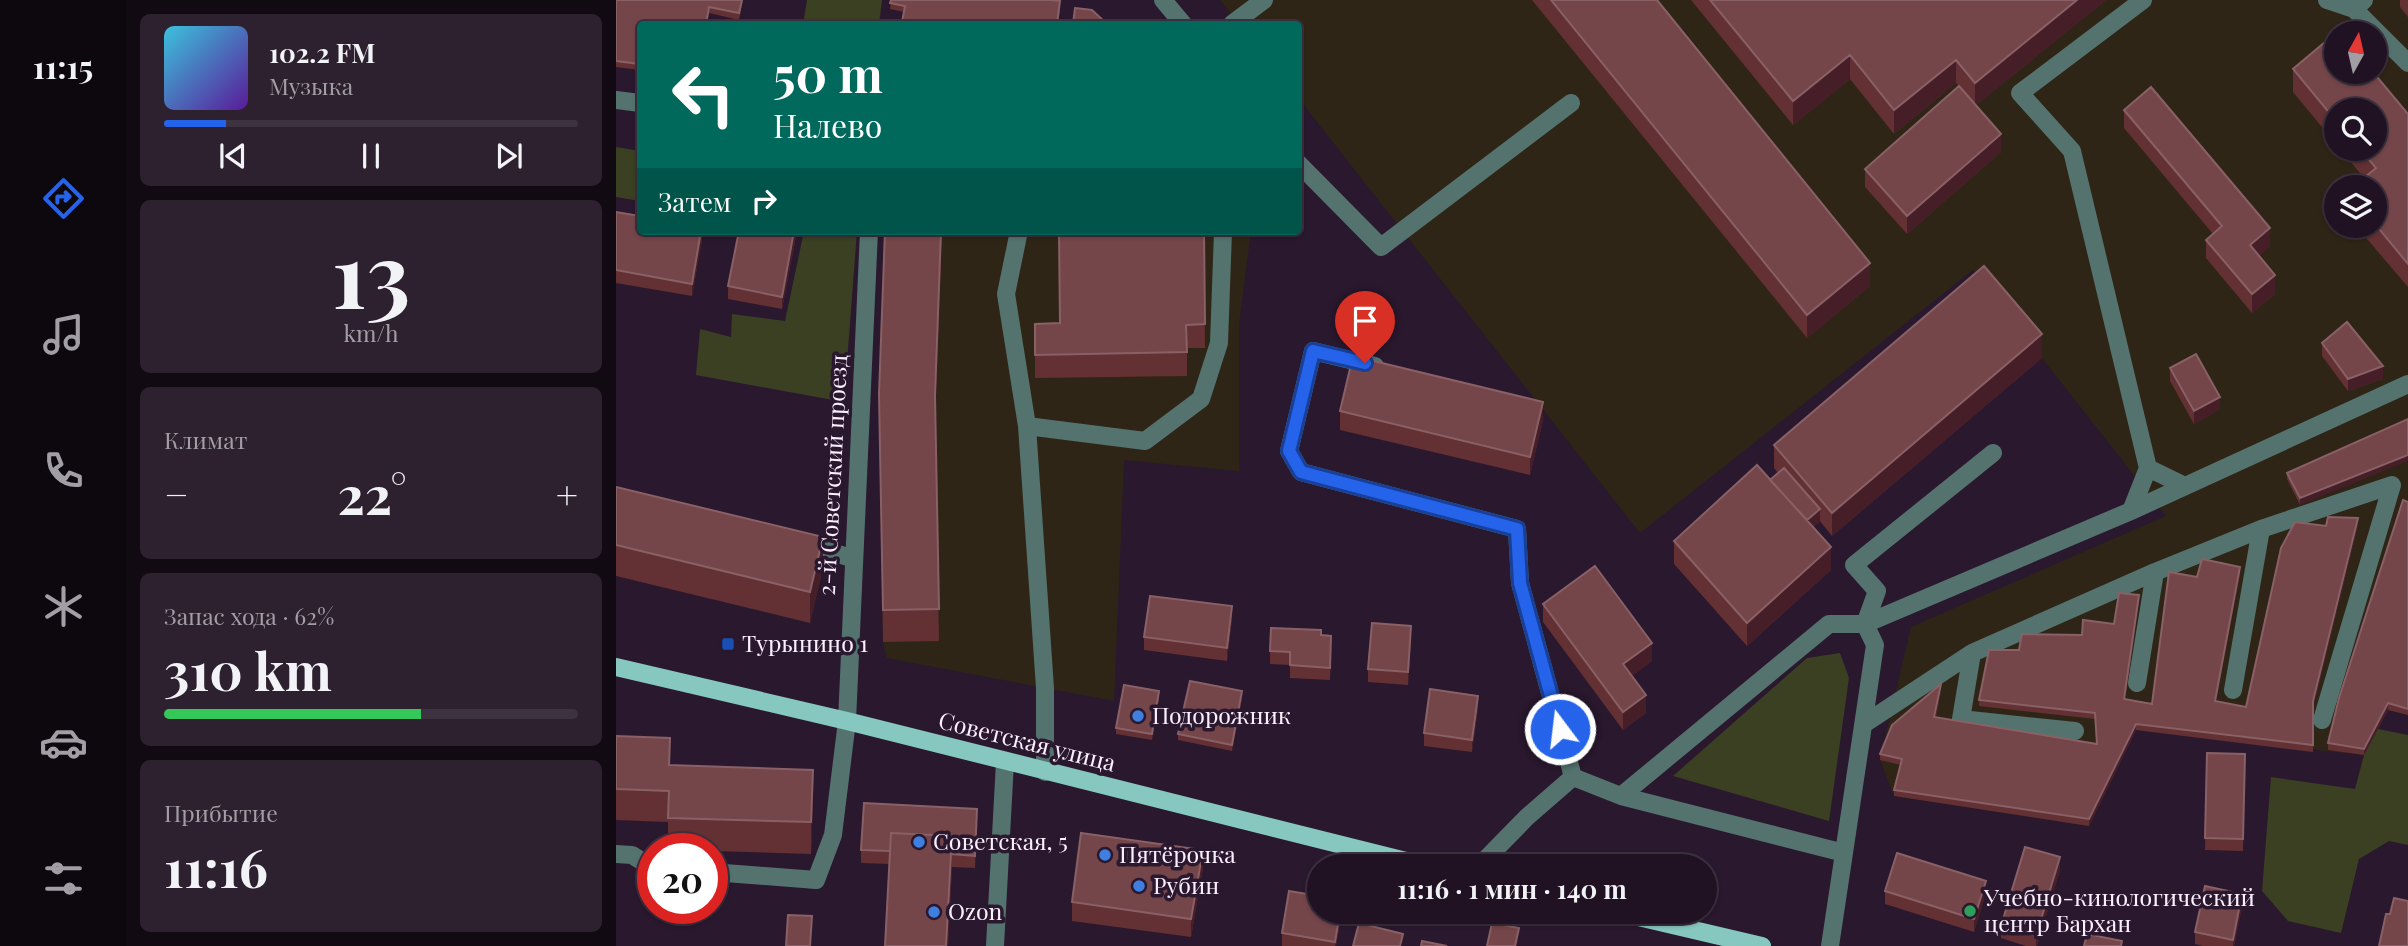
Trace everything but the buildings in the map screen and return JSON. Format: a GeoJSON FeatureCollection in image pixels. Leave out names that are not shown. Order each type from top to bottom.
{"type":"FeatureCollection","features":[{"type":"Feature","properties":{"kind":"main road","name":"Советская улица"},"geometry":{"type":"LineString","coordinates":[[616,667],[1377,854]]}},
{"type":"Feature","properties":{"kind":"main road"},"geometry":{"type":"LineString","coordinates":[[1668,924],[1762,946]]}},
{"type":"Feature","properties":{"kind":"street"},"geometry":{"type":"LineString","coordinates":[[1163,0],[1180,21]]}},
{"type":"Feature","properties":{"kind":"street"},"geometry":{"type":"LineString","coordinates":[[1236,21],[1264,0]]}},
{"type":"Feature","properties":{"kind":"street"},"geometry":{"type":"LineString","coordinates":[[2131,511],[2148,467],[2071,151],[2020,93],[2143,0]]}},
{"type":"Feature","properties":{"kind":"street"},"geometry":{"type":"LineString","coordinates":[[2327,0],[2359,4],[2408,63]]}},
{"type":"Feature","properties":{"kind":"street"},"geometry":{"type":"LineString","coordinates":[[616,100],[637,103]]}},
{"type":"Feature","properties":{"kind":"street"},"geometry":{"type":"LineString","coordinates":[[1302,167],[1381,247],[1571,103]]}},
{"type":"Feature","properties":{"kind":"street","name":"2-й Советский проезд"},"geometry":{"type":"LineString","coordinates":[[728,873],[816,880],[833,835],[847,722],[852,558],[869,235]]}},
{"type":"Feature","properties":{"kind":"street"},"geometry":{"type":"LineString","coordinates":[[1018,235],[1006,294],[1027,426],[1045,688],[1045,772]]}},
{"type":"Feature","properties":{"kind":"street"},"geometry":{"type":"LineString","coordinates":[[1027,426],[1145,440],[1201,399],[1219,343],[1223,235]]}},
{"type":"Feature","properties":{"kind":"street"},"geometry":{"type":"LineString","coordinates":[[1391,370],[1313,351],[1289,451],[1301,472],[1517,529],[1520,583],[1573,777]]}},
{"type":"Feature","properties":{"kind":"street"},"geometry":{"type":"LineString","coordinates":[[1621,796],[1829,624],[1865,624],[2131,511],[2408,384]]}},
{"type":"Feature","properties":{"kind":"street"},"geometry":{"type":"LineString","coordinates":[[1830,946],[1875,645],[1865,624],[1877,590],[1854,565],[1993,453]]}},
{"type":"Feature","properties":{"kind":"street"},"geometry":{"type":"LineString","coordinates":[[2148,467],[2185,486]]}},
{"type":"Feature","properties":{"kind":"street"},"geometry":{"type":"LineString","coordinates":[[1864,724],[1972,653],[2261,528],[2400,482]]}},
{"type":"Feature","properties":{"kind":"street"},"geometry":{"type":"LineString","coordinates":[[2322,720],[2400,482]]}},
{"type":"Feature","properties":{"kind":"street"},"geometry":{"type":"LineString","coordinates":[[2233,690],[2261,528]]}},
{"type":"Feature","properties":{"kind":"street"},"geometry":{"type":"LineString","coordinates":[[787,540],[852,558]]}},
{"type":"Feature","properties":{"kind":"street"},"geometry":{"type":"LineString","coordinates":[[2137,683],[2155,572]]}},
{"type":"Feature","properties":{"kind":"street"},"geometry":{"type":"LineString","coordinates":[[1972,653],[1961,719],[2075,731]]}},
{"type":"Feature","properties":{"kind":"street"},"geometry":{"type":"LineString","coordinates":[[995,946],[1006,762]]}},
{"type":"Feature","properties":{"kind":"street"},"geometry":{"type":"LineString","coordinates":[[1573,777],[1621,796],[1844,853]]}},
{"type":"Feature","properties":{"kind":"street"},"geometry":{"type":"LineString","coordinates":[[1491,854],[1527,817],[1573,777]]}},
{"type":"Feature","properties":{"kind":"street"},"geometry":{"type":"LineString","coordinates":[[616,854],[637,858]]}},
{"type":"Feature","properties":{"kind":"shaded area"},"geometry":{"type":"Polygon","coordinates":[[[1220,0],[2408,0],[2408,715],[2388,710],[2364,755],[2136,730],[2089,826],[1894,796],[1880,760],[1911,627],[2166,516],[1973,270],[1640,533],[1302,103],[1302,21],[1237,21],[1220,0]]]}},
{"type":"Feature","properties":{"kind":"shaded area"},"geometry":{"type":"Polygon","coordinates":[[[887,235],[1250,235],[1239,324],[1239,471],[1124,460],[1114,701],[887,658],[883,642],[879,425],[887,235]]]}},
{"type":"Feature","properties":{"kind":"green space"},"geometry":{"type":"Polygon","coordinates":[[[807,0],[882,0],[879,21],[804,21],[807,0]]]}},
{"type":"Feature","properties":{"kind":"green space"},"geometry":{"type":"Polygon","coordinates":[[[616,147],[637,150],[637,200],[616,197],[616,147]]]}},
{"type":"Feature","properties":{"kind":"green space"},"geometry":{"type":"Polygon","coordinates":[[[803,235],[857,235],[844,402],[696,375],[700,329],[731,337],[732,314],[785,321],[803,235]]]}},
{"type":"Feature","properties":{"kind":"green space"},"geometry":{"type":"Polygon","coordinates":[[[1840,653],[1849,678],[1829,821],[1673,776],[1807,658],[1840,653]]]}},
{"type":"Feature","properties":{"kind":"green space"},"geometry":{"type":"Polygon","coordinates":[[[2378,729],[2408,735],[2408,845],[2389,841],[2359,859],[2341,933],[2288,921],[2262,891],[2271,777],[2355,789],[2364,755],[2378,729]]]}},
{"type":"Feature","properties":{"kind":"place","name":"Турынино 1"},"geometry":{"type":"Point","coordinates":[728,644]}},
{"type":"Feature","properties":{"kind":"place","name":"Подорожник"},"geometry":{"type":"Point","coordinates":[1138,716]}},
{"type":"Feature","properties":{"kind":"place","name":"Советская, 5"},"geometry":{"type":"Point","coordinates":[919,842]}},
{"type":"Feature","properties":{"kind":"place","name":"Пятёрочка"},"geometry":{"type":"Point","coordinates":[1105,855]}},
{"type":"Feature","properties":{"kind":"place","name":"Рубин"},"geometry":{"type":"Point","coordinates":[1139,886]}},
{"type":"Feature","properties":{"kind":"place","name":"Учебно-кинологический центр Бархан"},"geometry":{"type":"Point","coordinates":[1970,911]}},
{"type":"Feature","properties":{"kind":"place","name":"Ozon"},"geometry":{"type":"Point","coordinates":[934,912]}},
{"type":"Feature","properties":{"kind":"route"},"geometry":{"type":"LineString","coordinates":[[1365,363],[1313,351],[1289,451],[1301,472],[1517,529],[1520,583],[1560,729]]}}]}
